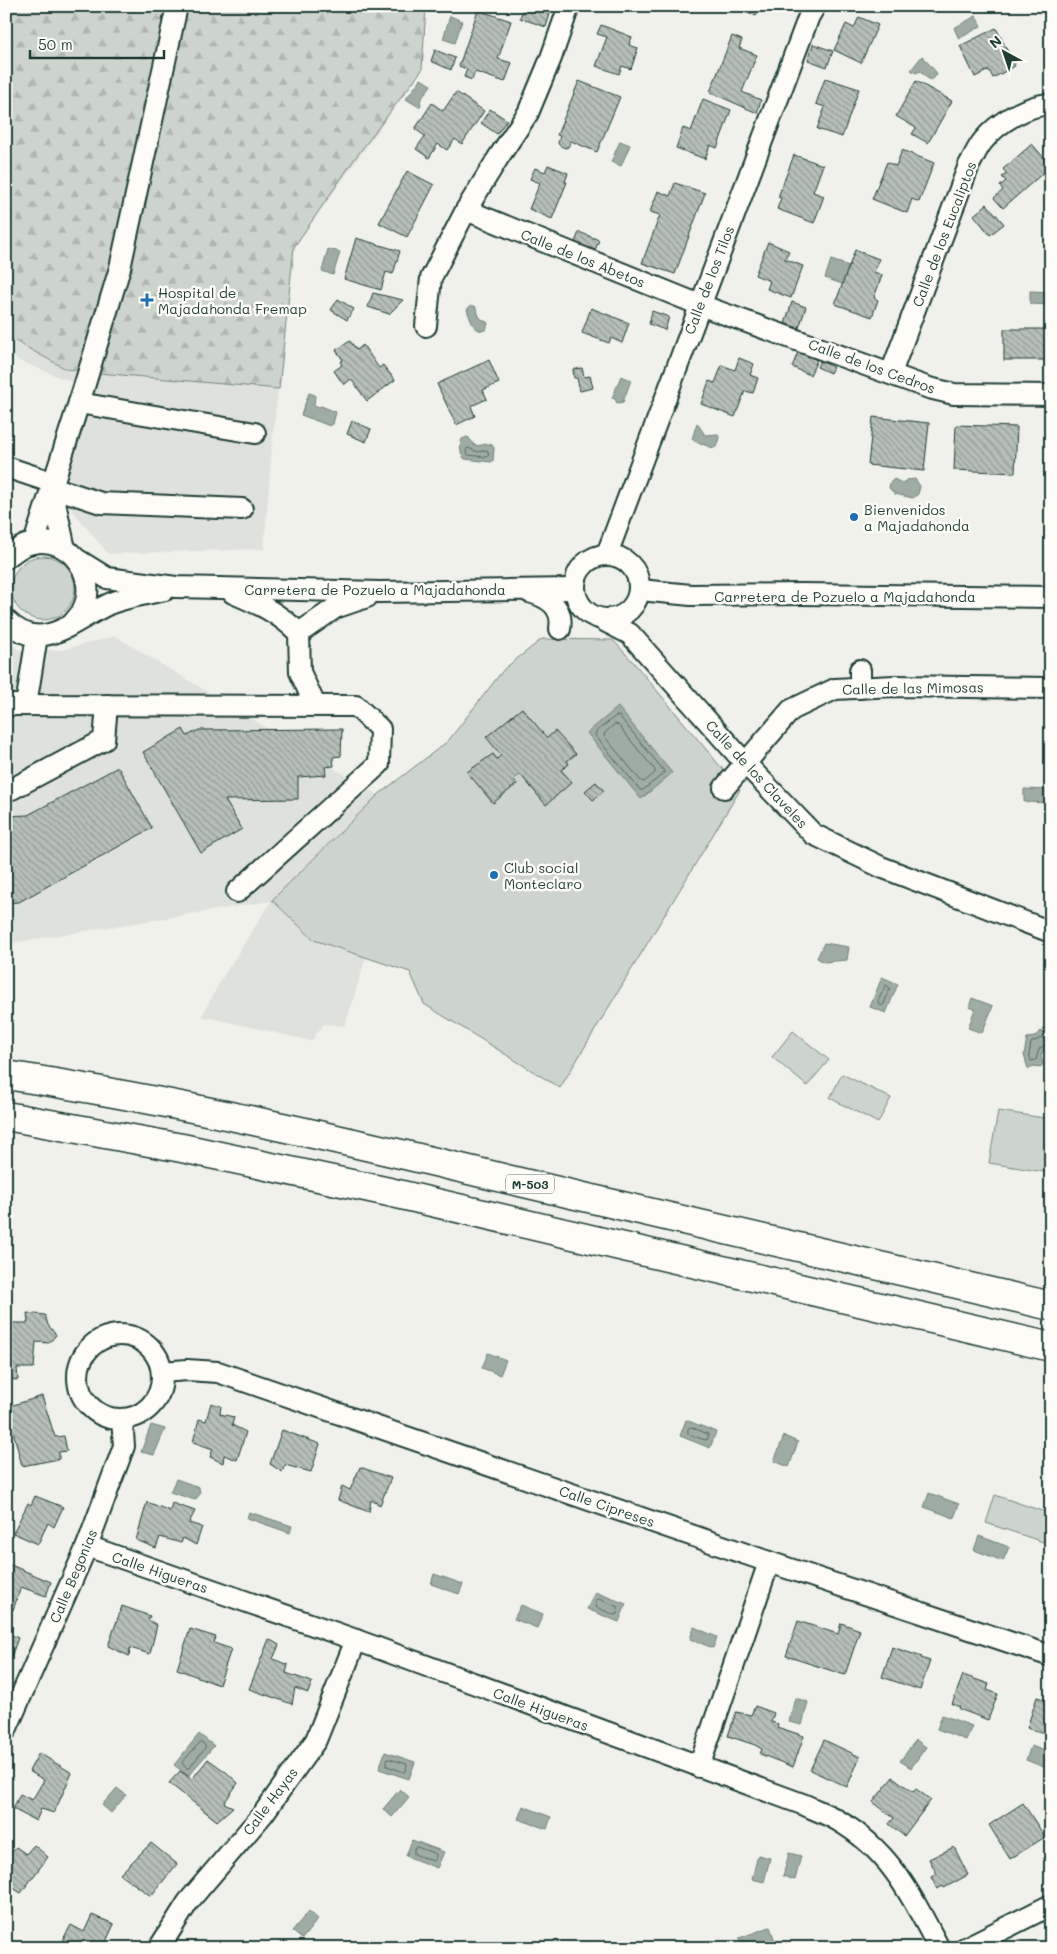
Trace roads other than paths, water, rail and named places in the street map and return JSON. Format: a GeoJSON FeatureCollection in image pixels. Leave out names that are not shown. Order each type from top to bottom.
{"type":"FeatureCollection","features":[{"type":"Feature","properties":{"kind":"highway","name":"M-503"},"geometry":{"type":"LineString","coordinates":[[6,1075],[195,1108],[1051,1306]]}},
{"type":"Feature","properties":{"kind":"highway"},"geometry":{"type":"LineString","coordinates":[[6,1116],[182,1148],[389,1192],[1051,1346]]}},
{"type":"Feature","properties":{"kind":"street"},"geometry":{"type":"LineString","coordinates":[[6,558],[19,548],[34,543],[79,403],[120,268],[177,6]]}},
{"type":"Feature","properties":{"kind":"street"},"geometry":{"type":"LineString","coordinates":[[426,326],[431,278],[466,210],[528,113],[551,58],[568,6]]}},
{"type":"Feature","properties":{"kind":"street","name":"Calle de los Tilos"},"geometry":{"type":"LineString","coordinates":[[607,554],[809,16],[815,6]]}},
{"type":"Feature","properties":{"kind":"street","name":"Calle de los Eucaliptos"},"geometry":{"type":"LineString","coordinates":[[891,373],[969,164],[983,141],[1002,123],[1025,111],[1051,104]]}},
{"type":"Feature","properties":{"kind":"street","name":"Calle de los Abetos"},"geometry":{"type":"LineString","coordinates":[[466,210],[700,305]]}},
{"type":"Feature","properties":{"kind":"street","name":"Calle de los Cedros"},"geometry":{"type":"LineString","coordinates":[[700,305],[929,388],[954,394],[1051,395]]}},
{"type":"Feature","properties":{"kind":"street"},"geometry":{"type":"LineString","coordinates":[[79,403],[255,433]]}},
{"type":"Feature","properties":{"kind":"street"},"geometry":{"type":"LineString","coordinates":[[6,467],[45,480],[52,487],[101,503],[242,509]]}},
{"type":"Feature","properties":{"kind":"street"},"geometry":{"type":"LineString","coordinates":[[52,487],[72,554],[86,576],[88,593],[83,610],[72,624]]}},
{"type":"Feature","properties":{"kind":"street","name":"Carretera de Pozuelo a Majadahonda"},"geometry":{"type":"LineString","coordinates":[[34,543],[50,543],[72,554],[108,578],[176,587],[380,592],[575,589]]}},
{"type":"Feature","properties":{"kind":"street"},"geometry":{"type":"LineString","coordinates":[[607,554],[618,556],[628,561],[635,569],[639,579],[640,590],[638,600],[629,612],[614,619],[603,620],[592,616],[584,610],[577,600],[575,589],[580,569],[587,561],[607,554]]}},
{"type":"Feature","properties":{"kind":"street","name":"Carretera de Pozuelo a Majadahonda"},"geometry":{"type":"LineString","coordinates":[[37,636],[55,634],[110,604],[176,587]]}},
{"type":"Feature","properties":{"kind":"street"},"geometry":{"type":"LineString","coordinates":[[222,588],[265,606],[300,633],[300,672],[314,705]]}},
{"type":"Feature","properties":{"kind":"street"},"geometry":{"type":"LineString","coordinates":[[520,590],[544,596],[554,605],[562,618],[560,629]]}},
{"type":"Feature","properties":{"kind":"street","name":"Carretera de Pozuelo a Majadahonda"},"geometry":{"type":"LineString","coordinates":[[640,590],[691,595],[802,594],[1051,597]]}},
{"type":"Feature","properties":{"kind":"street"},"geometry":{"type":"LineString","coordinates":[[300,633],[335,608],[380,592]]}},
{"type":"Feature","properties":{"kind":"street"},"geometry":{"type":"LineString","coordinates":[[629,612],[630,634]]}},
{"type":"Feature","properties":{"kind":"street"},"geometry":{"type":"LineString","coordinates":[[6,620],[12,626],[37,636],[16,705],[356,706],[380,729],[379,764],[237,892]]}},
{"type":"Feature","properties":{"kind":"street","name":"Calle de los Claveles"},"geometry":{"type":"LineString","coordinates":[[603,620],[630,634],[745,763],[813,834],[881,867],[1051,932]]}},
{"type":"Feature","properties":{"kind":"street","name":"Calle de las Mimosas"},"geometry":{"type":"LineString","coordinates":[[724,788],[791,710],[860,679],[894,686],[1051,688]]}},
{"type":"Feature","properties":{"kind":"street"},"geometry":{"type":"LineString","coordinates":[[6,788],[12,789],[104,740],[107,705]]}},
{"type":"Feature","properties":{"kind":"street"},"geometry":{"type":"LineString","coordinates":[[126,1335],[139,1340],[150,1348],[158,1359],[162,1372],[161,1386],[156,1398],[147,1409],[136,1416],[122,1419],[108,1417],[96,1411],[86,1402],[80,1389],[78,1376],[81,1362],[88,1350],[99,1341],[112,1336],[126,1335]]}},
{"type":"Feature","properties":{"kind":"street","name":"Calle Cipreses"},"geometry":{"type":"LineString","coordinates":[[162,1372],[187,1370],[218,1372],[769,1562],[1051,1656]]}},
{"type":"Feature","properties":{"kind":"street","name":"Calle Begonias"},"geometry":{"type":"LineString","coordinates":[[6,1730],[87,1546],[124,1446],[122,1419]]}},
{"type":"Feature","properties":{"kind":"street","name":"Calle Higueras"},"geometry":{"type":"LineString","coordinates":[[87,1546],[356,1640],[805,1805],[836,1819],[866,1840],[889,1862],[908,1889],[939,1948]]}},
{"type":"Feature","properties":{"kind":"street"},"geometry":{"type":"LineString","coordinates":[[699,1767],[769,1562]]}},
{"type":"Feature","properties":{"kind":"street","name":"Calle Hayas"},"geometry":{"type":"LineString","coordinates":[[160,1948],[188,1902],[263,1814],[316,1740],[356,1640]]}},
{"type":"Feature","properties":{"kind":"street"},"geometry":{"type":"LineString","coordinates":[[965,1948],[1051,1904]]}},
{"type":"Feature","properties":{"kind":"water"},"geometry":{"type":"Polygon","coordinates":[[[450,16],[462,21],[455,43],[443,39],[450,16]]]}},
{"type":"Feature","properties":{"kind":"water"},"geometry":{"type":"Polygon","coordinates":[[[976,16],[981,26],[959,39],[954,28],[976,16]]]}},
{"type":"Feature","properties":{"kind":"water"},"geometry":{"type":"Polygon","coordinates":[[[922,56],[936,72],[937,75],[931,80],[920,71],[916,73],[911,70],[922,56]]]}},
{"type":"Feature","properties":{"kind":"water"},"geometry":{"type":"Polygon","coordinates":[[[421,79],[431,85],[420,101],[421,105],[419,107],[406,99],[421,79]]]}},
{"type":"Feature","properties":{"kind":"water"},"geometry":{"type":"Polygon","coordinates":[[[620,141],[630,145],[621,166],[611,162],[620,141]]]}},
{"type":"Feature","properties":{"kind":"water"},"geometry":{"type":"Polygon","coordinates":[[[328,249],[340,252],[333,275],[322,271],[328,249]]]}},
{"type":"Feature","properties":{"kind":"water"},"geometry":{"type":"Polygon","coordinates":[[[831,260],[849,266],[842,284],[825,278],[831,260]]]}},
{"type":"Feature","properties":{"kind":"water"},"geometry":{"type":"Polygon","coordinates":[[[1030,291],[1051,292],[1051,305],[1030,304],[1030,291]]]}},
{"type":"Feature","properties":{"kind":"water"},"geometry":{"type":"Polygon","coordinates":[[[470,306],[475,306],[480,318],[488,323],[486,330],[478,330],[473,325],[467,310],[470,306]]]}},
{"type":"Feature","properties":{"kind":"water"},"geometry":{"type":"Polygon","coordinates":[[[621,376],[631,380],[623,402],[617,403],[612,398],[621,376]]]}},
{"type":"Feature","properties":{"kind":"water"},"geometry":{"type":"Polygon","coordinates":[[[309,393],[315,395],[314,405],[336,412],[333,424],[330,426],[301,415],[309,393]]]}},
{"type":"Feature","properties":{"kind":"water"},"geometry":{"type":"Polygon","coordinates":[[[697,423],[705,435],[718,434],[719,438],[716,447],[713,448],[692,439],[697,423]]]}},
{"type":"Feature","properties":{"kind":"water"},"geometry":{"type":"Polygon","coordinates":[[[467,437],[474,445],[492,445],[494,448],[493,461],[465,459],[460,449],[460,444],[462,439],[467,437]]]}},
{"type":"Feature","properties":{"kind":"water"},"geometry":{"type":"Polygon","coordinates":[[[894,479],[902,483],[915,479],[920,486],[918,494],[913,498],[895,494],[889,488],[890,483],[894,479]]]}},
{"type":"Feature","properties":{"kind":"water"},"geometry":{"type":"Polygon","coordinates":[[[618,707],[672,773],[641,799],[587,733],[618,707]]]}},
{"type":"Feature","properties":{"kind":"water"},"geometry":{"type":"Polygon","coordinates":[[[1024,789],[1051,790],[1051,803],[1024,802],[1024,789]]]}},
{"type":"Feature","properties":{"kind":"water"},"geometry":{"type":"Polygon","coordinates":[[[824,943],[849,947],[847,960],[824,962],[817,958],[824,943]]]}},
{"type":"Feature","properties":{"kind":"water"},"geometry":{"type":"Polygon","coordinates":[[[882,977],[898,984],[886,1013],[870,1007],[882,977]]]}},
{"type":"Feature","properties":{"kind":"water"},"geometry":{"type":"Polygon","coordinates":[[[972,998],[993,1006],[982,1033],[968,1028],[975,1009],[969,1007],[972,998]]]}},
{"type":"Feature","properties":{"kind":"water"},"geometry":{"type":"Polygon","coordinates":[[[1041,1031],[1051,1036],[1051,1047],[1043,1051],[1041,1056],[1043,1064],[1041,1067],[1033,1066],[1028,1069],[1024,1055],[1027,1038],[1034,1037],[1041,1031]]]}},
{"type":"Feature","properties":{"kind":"water"},"geometry":{"type":"Polygon","coordinates":[[[488,1353],[506,1360],[500,1375],[482,1368],[488,1353]]]}},
{"type":"Feature","properties":{"kind":"water"},"geometry":{"type":"Polygon","coordinates":[[[686,1420],[716,1432],[710,1448],[680,1436],[686,1420]]]}},
{"type":"Feature","properties":{"kind":"water"},"geometry":{"type":"Polygon","coordinates":[[[151,1425],[165,1429],[154,1455],[141,1452],[151,1425]]]}},
{"type":"Feature","properties":{"kind":"water"},"geometry":{"type":"Polygon","coordinates":[[[784,1436],[798,1442],[789,1467],[774,1461],[784,1436]]]}},
{"type":"Feature","properties":{"kind":"water"},"geometry":{"type":"Polygon","coordinates":[[[176,1479],[199,1487],[200,1494],[195,1500],[170,1492],[176,1479]]]}},
{"type":"Feature","properties":{"kind":"water"},"geometry":{"type":"Polygon","coordinates":[[[929,1493],[959,1504],[954,1518],[924,1507],[929,1493]]]}},
{"type":"Feature","properties":{"kind":"water"},"geometry":{"type":"Polygon","coordinates":[[[249,1512],[292,1526],[290,1533],[247,1518],[249,1512]]]}},
{"type":"Feature","properties":{"kind":"water"},"geometry":{"type":"Polygon","coordinates":[[[979,1536],[1009,1547],[1003,1561],[974,1550],[979,1536]]]}},
{"type":"Feature","properties":{"kind":"water"},"geometry":{"type":"Polygon","coordinates":[[[434,1574],[463,1584],[459,1594],[431,1584],[434,1574]]]}},
{"type":"Feature","properties":{"kind":"water"},"geometry":{"type":"Polygon","coordinates":[[[595,1592],[626,1604],[619,1622],[587,1609],[595,1592]]]}},
{"type":"Feature","properties":{"kind":"water"},"geometry":{"type":"Polygon","coordinates":[[[521,1605],[543,1614],[537,1628],[514,1619],[521,1605]]]}},
{"type":"Feature","properties":{"kind":"water"},"geometry":{"type":"Polygon","coordinates":[[[694,1627],[717,1637],[713,1648],[690,1639],[694,1627]]]}},
{"type":"Feature","properties":{"kind":"water"},"geometry":{"type":"Polygon","coordinates":[[[795,1698],[808,1702],[802,1725],[789,1722],[795,1698]]]}},
{"type":"Feature","properties":{"kind":"water"},"geometry":{"type":"Polygon","coordinates":[[[942,1715],[972,1726],[966,1740],[937,1729],[942,1715]]]}},
{"type":"Feature","properties":{"kind":"water"},"geometry":{"type":"Polygon","coordinates":[[[199,1734],[214,1746],[188,1776],[174,1765],[199,1734]]]}},
{"type":"Feature","properties":{"kind":"water"},"geometry":{"type":"Polygon","coordinates":[[[916,1740],[926,1747],[911,1768],[900,1761],[916,1740]]]}},
{"type":"Feature","properties":{"kind":"water"},"geometry":{"type":"Polygon","coordinates":[[[1031,1746],[1051,1753],[1051,1770],[1026,1760],[1031,1746]]]}},
{"type":"Feature","properties":{"kind":"water"},"geometry":{"type":"Polygon","coordinates":[[[385,1752],[415,1762],[409,1779],[379,1769],[385,1752]]]}},
{"type":"Feature","properties":{"kind":"water"},"geometry":{"type":"Polygon","coordinates":[[[117,1788],[126,1795],[111,1813],[102,1805],[117,1788]]]}},
{"type":"Feature","properties":{"kind":"water"},"geometry":{"type":"Polygon","coordinates":[[[400,1789],[409,1797],[392,1817],[383,1809],[400,1789]]]}},
{"type":"Feature","properties":{"kind":"water"},"geometry":{"type":"Polygon","coordinates":[[[523,1806],[551,1817],[547,1829],[518,1819],[523,1806]]]}},
{"type":"Feature","properties":{"kind":"water"},"geometry":{"type":"Polygon","coordinates":[[[412,1840],[444,1852],[437,1868],[406,1856],[412,1840]]]}},
{"type":"Feature","properties":{"kind":"water"},"geometry":{"type":"Polygon","coordinates":[[[789,1853],[801,1856],[795,1880],[783,1876],[789,1853]]]}},
{"type":"Feature","properties":{"kind":"water"},"geometry":{"type":"Polygon","coordinates":[[[758,1855],[770,1858],[764,1882],[752,1879],[758,1855]]]}},
{"type":"Feature","properties":{"kind":"water"},"geometry":{"type":"Polygon","coordinates":[[[309,1911],[318,1919],[302,1939],[292,1931],[309,1911]]]}},
{"type":"Feature","properties":{"kind":"water"},"geometry":{"type":"Polygon","coordinates":[[[770,1927],[775,1941],[756,1948],[743,1948],[739,1938],[770,1927]]]}},
{"type":"Feature","properties":{"kind":"place","name":"Hospital de Majadahonda Fremap"},"geometry":{"type":"Point","coordinates":[147,300]}},
{"type":"Feature","properties":{"kind":"place","name":"Bienvenidos a Majadahonda"},"geometry":{"type":"Point","coordinates":[854,517]}},
{"type":"Feature","properties":{"kind":"place","name":"Club social Monteclaro"},"geometry":{"type":"Point","coordinates":[494,875]}}]}
